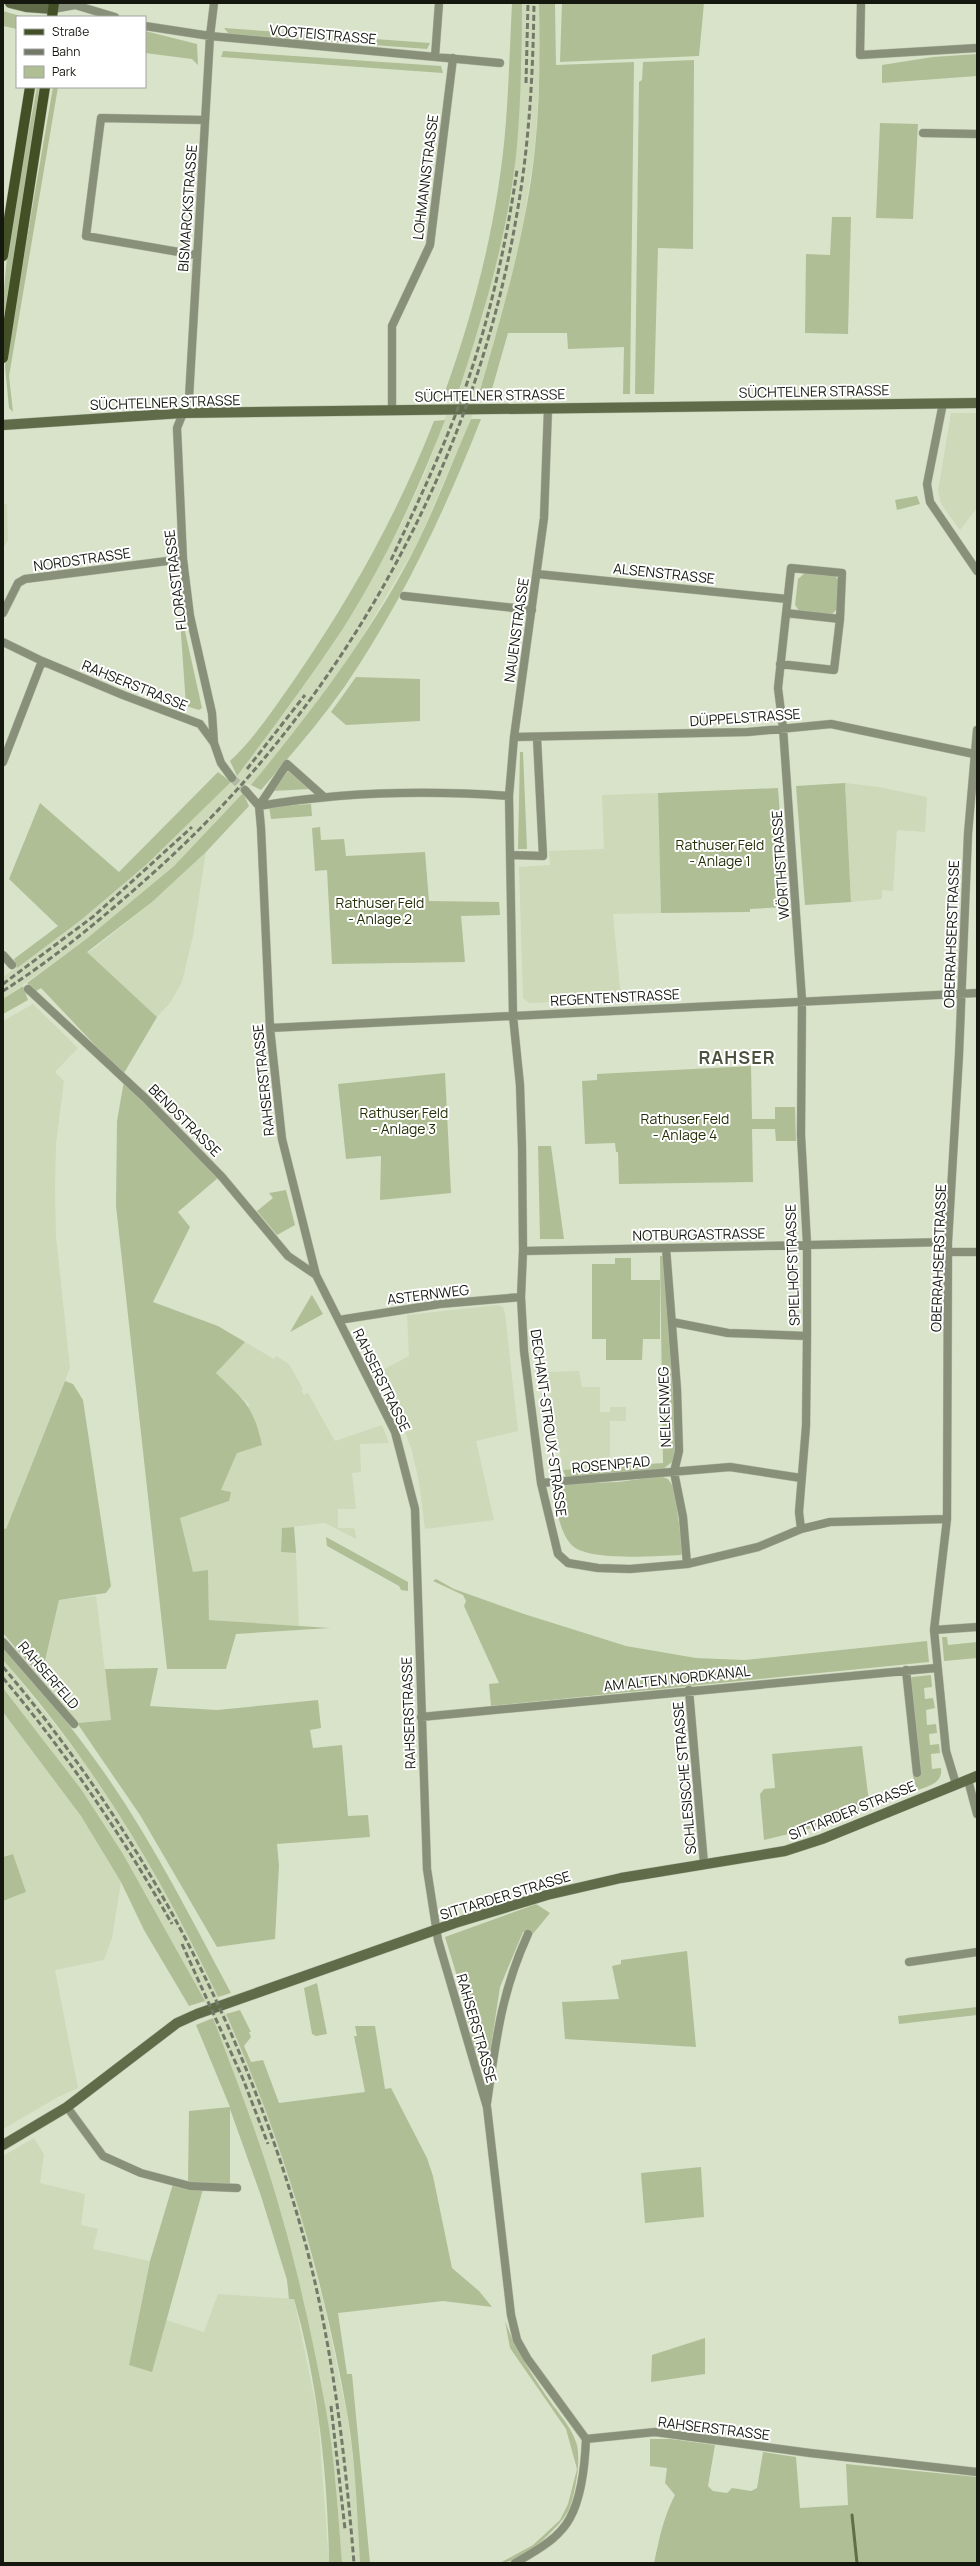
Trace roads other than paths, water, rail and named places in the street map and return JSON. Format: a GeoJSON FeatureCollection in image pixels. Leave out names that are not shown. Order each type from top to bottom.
{"type":"FeatureCollection","features":[{"type":"Feature","properties":{"kind":"main road"},"geometry":{"type":"LineString","coordinates":[[3,256],[30,88]]}},
{"type":"Feature","properties":{"kind":"main road"},"geometry":{"type":"LineString","coordinates":[[3,358],[45,88]]}},
{"type":"Feature","properties":{"kind":"street"},"geometry":{"type":"LineString","coordinates":[[10,3],[52,11],[75,5],[112,16]]}},
{"type":"Feature","properties":{"kind":"street","name":"BISMARCKSTRASSE"},"geometry":{"type":"LineString","coordinates":[[182,413],[189,398],[196,255],[210,36],[214,3]]}},
{"type":"Feature","properties":{"kind":"street"},"geometry":{"type":"LineString","coordinates":[[435,57],[439,3]]}},
{"type":"Feature","properties":{"kind":"street"},"geometry":{"type":"LineString","coordinates":[[861,3],[860,55],[977,48]]}},
{"type":"Feature","properties":{"kind":"street","name":"VOGTEISTRASSE"},"geometry":{"type":"LineString","coordinates":[[146,26],[210,36],[500,63]]}},
{"type":"Feature","properties":{"kind":"street","name":"LOHMANNSTRASSE"},"geometry":{"type":"LineString","coordinates":[[392,410],[392,326],[430,245],[453,58]]}},
{"type":"Feature","properties":{"kind":"street"},"geometry":{"type":"LineString","coordinates":[[196,255],[86,236],[101,118],[205,120]]}},
{"type":"Feature","properties":{"kind":"street"},"geometry":{"type":"LineString","coordinates":[[923,132],[977,134]]}},
{"type":"Feature","properties":{"kind":"street"},"geometry":{"type":"LineString","coordinates":[[943,403],[927,484],[930,502],[977,571]]}},
{"type":"Feature","properties":{"kind":"street","name":"SÜCHTELNER STRASSE"},"geometry":{"type":"LineString","coordinates":[[4,424],[182,413],[977,403]]}},
{"type":"Feature","properties":{"kind":"street","name":"NAUENSTRASSE"},"geometry":{"type":"LineString","coordinates":[[514,1016],[509,796],[514,738],[538,574],[544,518],[548,409]]}},
{"type":"Feature","properties":{"kind":"street","name":"FLORASTRASSE"},"geometry":{"type":"LineString","coordinates":[[182,413],[177,428],[183,559],[190,616],[212,713],[214,743]]}},
{"type":"Feature","properties":{"kind":"street","name":"NORDSTRASSE"},"geometry":{"type":"LineString","coordinates":[[3,613],[18,583],[25,579],[183,559]]}},
{"type":"Feature","properties":{"kind":"street"},"geometry":{"type":"LineString","coordinates":[[780,664],[834,670],[840,619],[842,573],[791,568],[780,664],[778,688],[783,728]]}},
{"type":"Feature","properties":{"kind":"street","name":"ALSENSTRASSE"},"geometry":{"type":"LineString","coordinates":[[538,574],[788,599]]}},
{"type":"Feature","properties":{"kind":"street"},"geometry":{"type":"LineString","coordinates":[[404,596],[532,610]]}},
{"type":"Feature","properties":{"kind":"street"},"geometry":{"type":"LineString","coordinates":[[786,614],[840,619]]}},
{"type":"Feature","properties":{"kind":"street","name":"RAHSERSTRASSE"},"geometry":{"type":"LineString","coordinates":[[3,642],[42,661],[200,724],[214,743],[221,763],[232,778]]}},
{"type":"Feature","properties":{"kind":"street"},"geometry":{"type":"LineString","coordinates":[[3,762],[42,661]]}},
{"type":"Feature","properties":{"kind":"street","name":"DÜPPELSTRASSE"},"geometry":{"type":"LineString","coordinates":[[514,738],[748,732],[831,724],[974,754]]}},
{"type":"Feature","properties":{"kind":"street","name":"WÖRTHSTRASSE"},"geometry":{"type":"LineString","coordinates":[[783,728],[802,1000]]}},
{"type":"Feature","properties":{"kind":"street","name":"OBERRAHSERSTRASSE"},"geometry":{"type":"LineString","coordinates":[[956,1784],[946,1751],[936,1668],[934,1630],[947,1519],[948,1242],[974,754],[977,730]]}},
{"type":"Feature","properties":{"kind":"street"},"geometry":{"type":"LineString","coordinates":[[510,855],[543,856],[537,738]]}},
{"type":"Feature","properties":{"kind":"street"},"geometry":{"type":"LineString","coordinates":[[259,806],[287,764],[323,796]]}},
{"type":"Feature","properties":{"kind":"street"},"geometry":{"type":"LineString","coordinates":[[245,790],[259,806]]}},
{"type":"Feature","properties":{"kind":"street"},"geometry":{"type":"LineString","coordinates":[[259,806],[323,796],[453,792],[509,796]]}},
{"type":"Feature","properties":{"kind":"street","name":"RAHSERSTRASSE"},"geometry":{"type":"LineString","coordinates":[[259,806],[270,1028],[282,1139],[316,1275],[395,1432],[415,1509],[425,1848],[436,1930],[487,2107],[511,2314],[517,2340],[527,2358],[586,2439],[655,2432],[810,2454],[977,2472]]}},
{"type":"Feature","properties":{"kind":"street","name":"BENDSTRASSE"},"geometry":{"type":"LineString","coordinates":[[28,989],[144,1097],[217,1171],[288,1256],[316,1275]]}},
{"type":"Feature","properties":{"kind":"street","name":"REGENTENSTRASSE"},"geometry":{"type":"LineString","coordinates":[[270,1028],[802,1000],[977,993]]}},
{"type":"Feature","properties":{"kind":"street","name":"SPIELHOFSTRASSE"},"geometry":{"type":"LineString","coordinates":[[801,1529],[801,1478],[806,1426],[807,1336],[807,1244],[801,1135],[802,1000]]}},
{"type":"Feature","properties":{"kind":"street","name":"DECHANT-STROUX-STRASSE"},"geometry":{"type":"LineString","coordinates":[[514,1016],[520,1085],[523,1251],[521,1297],[524,1351],[541,1483],[558,1554],[568,1563],[598,1568],[630,1569],[687,1564],[758,1547],[801,1529],[830,1522],[947,1519]]}},
{"type":"Feature","properties":{"kind":"street","name":"NOTBURGASTRASSE"},"geometry":{"type":"LineString","coordinates":[[523,1251],[948,1242]]}},
{"type":"Feature","properties":{"kind":"street","name":"NELKENWEG"},"geometry":{"type":"LineString","coordinates":[[666,1248],[672,1322],[679,1451],[674,1472],[683,1517],[687,1564]]}},
{"type":"Feature","properties":{"kind":"street"},"geometry":{"type":"LineString","coordinates":[[949,1252],[977,1252]]}},
{"type":"Feature","properties":{"kind":"street","name":"ASTERNWEG"},"geometry":{"type":"LineString","coordinates":[[339,1320],[440,1304],[521,1297]]}},
{"type":"Feature","properties":{"kind":"street"},"geometry":{"type":"LineString","coordinates":[[672,1322],[728,1333],[807,1336]]}},
{"type":"Feature","properties":{"kind":"street","name":"ROSENPFAD"},"geometry":{"type":"LineString","coordinates":[[541,1483],[730,1467],[801,1478]]}},
{"type":"Feature","properties":{"kind":"street"},"geometry":{"type":"LineString","coordinates":[[934,1630],[977,1627]]}},
{"type":"Feature","properties":{"kind":"street","name":"RAHSERFELD"},"geometry":{"type":"LineString","coordinates":[[3,1642],[74,1724]]}},
{"type":"Feature","properties":{"kind":"street","name":"AM ALTEN NORDKANAL"},"geometry":{"type":"LineString","coordinates":[[421,1717],[689,1690],[936,1668]]}},
{"type":"Feature","properties":{"kind":"street"},"geometry":{"type":"LineString","coordinates":[[906,1670],[917,1773]]}},
{"type":"Feature","properties":{"kind":"street","name":"SCHLESISCHE STRASSE"},"geometry":{"type":"LineString","coordinates":[[689,1690],[704,1864]]}},
{"type":"Feature","properties":{"kind":"street"},"geometry":{"type":"LineString","coordinates":[[973,1778],[977,1814]]}},
{"type":"Feature","properties":{"kind":"street","name":"SITTARDER STRASSE"},"geometry":{"type":"LineString","coordinates":[[3,2145],[67,2107],[177,2023],[436,1930],[547,1895],[584,1886],[704,1864],[785,1852],[822,1839],[973,1778]]}},
{"type":"Feature","properties":{"kind":"street","name":"RAHSERSTRASSE"},"geometry":{"type":"LineString","coordinates":[[487,2107],[500,2014],[512,1968],[528,1934]]}},
{"type":"Feature","properties":{"kind":"street"},"geometry":{"type":"LineString","coordinates":[[909,1962],[977,1952]]}},
{"type":"Feature","properties":{"kind":"street"},"geometry":{"type":"LineString","coordinates":[[67,2107],[103,2156],[141,2173],[190,2186],[237,2188]]}},
{"type":"Feature","properties":{"kind":"street"},"geometry":{"type":"LineString","coordinates":[[515,2563],[553,2538],[570,2519],[585,2459],[586,2439]]}},
{"type":"Feature","properties":{"kind":"waterway"},"geometry":{"type":"LineString","coordinates":[[852,2515],[857,2563]]}},
{"type":"Feature","properties":{"kind":"tunnel"},"geometry":{"type":"LineString","coordinates":[[232,778],[245,790]]}},
{"type":"Feature","properties":{"kind":"railway"},"geometry":{"type":"LineString","coordinates":[[526,83],[528,3]]}},
{"type":"Feature","properties":{"kind":"railway"},"geometry":{"type":"LineString","coordinates":[[3,991],[48,960],[106,914],[171,857],[219,809],[250,775],[299,715],[344,651],[384,584],[420,515],[452,443],[479,370],[500,295],[516,219],[524,166],[533,58],[534,3]]}},
{"type":"Feature","properties":{"kind":"railway"},"geometry":{"type":"LineString","coordinates":[[391,560],[442,447],[472,368],[499,270],[517,170]]}},
{"type":"Feature","properties":{"kind":"railway"},"geometry":{"type":"LineString","coordinates":[[247,769],[305,695]]}},
{"type":"Feature","properties":{"kind":"railway"},"geometry":{"type":"LineString","coordinates":[[3,984],[94,916],[192,827]]}},
{"type":"Feature","properties":{"kind":"railway"},"geometry":{"type":"LineString","coordinates":[[3,1667],[54,1731],[102,1798],[145,1867],[185,1938],[221,2011],[253,2087],[281,2164],[305,2242],[315,2282],[337,2401],[354,2563]]}},
{"type":"Feature","properties":{"kind":"railway"},"geometry":{"type":"LineString","coordinates":[[3,1678],[50,1737],[94,1797],[172,1924]]}},
{"type":"Feature","properties":{"kind":"railway"},"geometry":{"type":"LineString","coordinates":[[182,1944],[243,2079],[268,2144]]}},
{"type":"Feature","properties":{"kind":"railway"},"geometry":{"type":"LineString","coordinates":[[331,2406],[345,2529]]}},
{"type":"Feature","properties":{"kind":"district","name":"RAHSER"},"geometry":{"type":"Point","coordinates":[737,1057]}},
{"type":"Feature","properties":{"kind":"park label","name":"Rathuser Feld - Anlage 1"},"geometry":{"type":"Point","coordinates":[720,852]}},
{"type":"Feature","properties":{"kind":"park label","name":"Rathuser Feld - Anlage 2"},"geometry":{"type":"Point","coordinates":[380,910]}},
{"type":"Feature","properties":{"kind":"park label","name":"Rathuser Feld - Anlage 3"},"geometry":{"type":"Point","coordinates":[404,1120]}},
{"type":"Feature","properties":{"kind":"park label","name":"Rathuser Feld - Anlage 4"},"geometry":{"type":"Point","coordinates":[685,1126]}}]}
